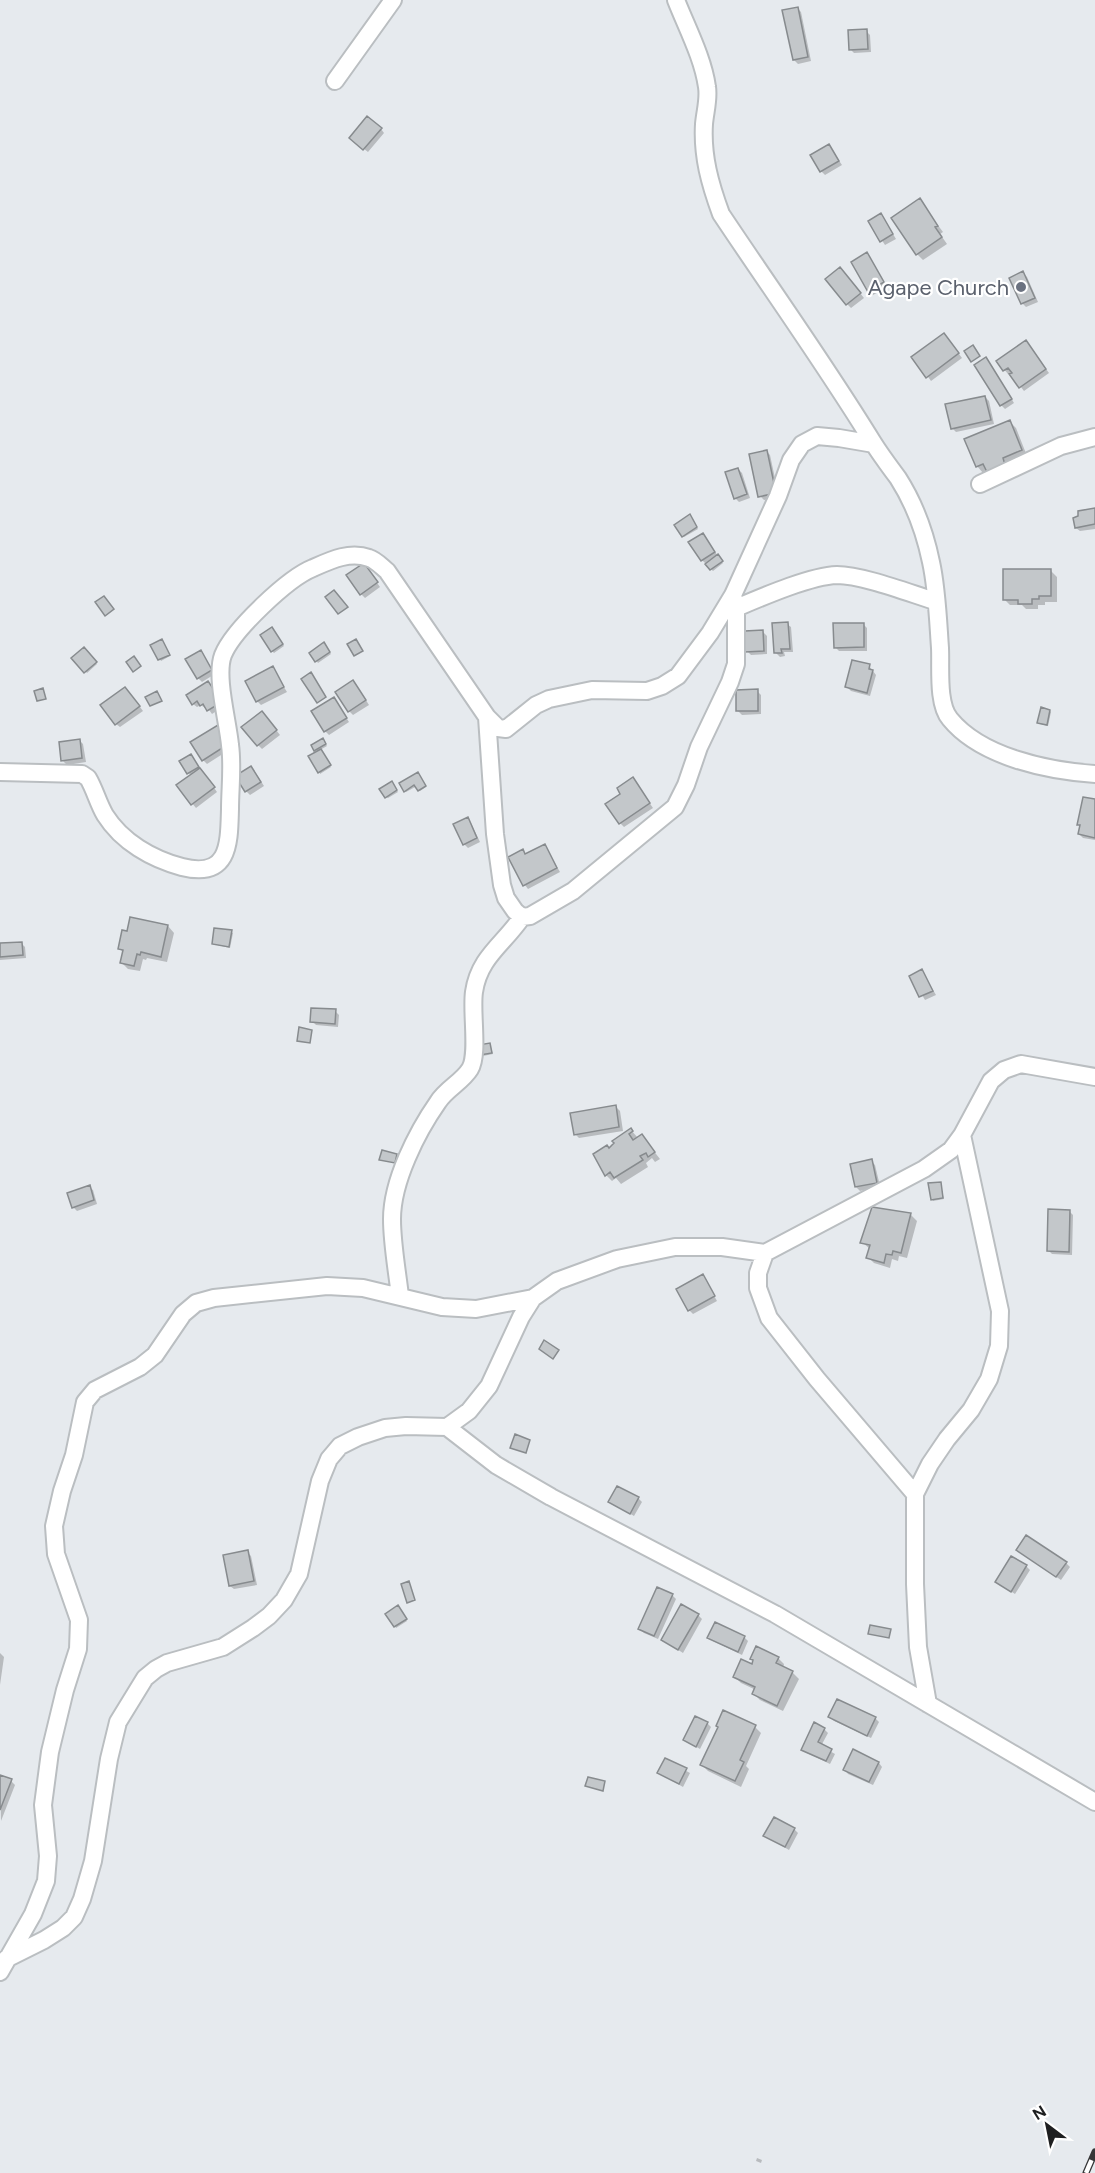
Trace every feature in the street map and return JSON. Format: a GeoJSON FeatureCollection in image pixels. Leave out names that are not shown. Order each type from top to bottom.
{"type":"FeatureCollection","features":[{"type":"Feature","properties":{"kind":"street"},"geometry":{"type":"LineString","coordinates":[[335,81],[393,0]]}},
{"type":"Feature","properties":{"kind":"street"},"geometry":{"type":"LineString","coordinates":[[676,0],[704,73],[708,90],[704,125],[705,158],[711,187],[721,214],[838,385],[899,481],[922,528],[932,564],[941,685],[948,717],[979,743],[1010,758],[1073,773],[1095,774]]}},
{"type":"Feature","properties":{"kind":"street"},"geometry":{"type":"LineString","coordinates":[[0,772],[82,774],[92,785],[107,817],[125,839],[158,859],[195,869],[208,868],[223,859],[229,843],[231,747],[220,674],[222,656],[231,642],[278,590],[303,572],[350,555],[371,558],[387,571],[486,717],[498,728],[506,729],[536,705],[549,699],[592,690],[647,691],[662,686],[678,676],[734,602],[791,460],[802,444],[817,436],[874,444]]}},
{"type":"Feature","properties":{"kind":"street"},"geometry":{"type":"LineString","coordinates":[[980,484],[1061,446],[1095,437]]}},
{"type":"Feature","properties":{"kind":"street"},"geometry":{"type":"LineString","coordinates":[[734,602],[837,575],[859,578],[935,601]]}},
{"type":"Feature","properties":{"kind":"street"},"geometry":{"type":"LineString","coordinates":[[486,717],[495,834],[502,885],[506,898],[514,911],[522,917],[530,916],[573,891],[675,807],[736,664],[734,602]]}},
{"type":"Feature","properties":{"kind":"street"},"geometry":{"type":"LineString","coordinates":[[400,1296],[392,1217],[402,1173],[427,1118],[440,1098],[470,1069],[474,1057],[474,992],[480,972],[487,958],[522,917]]}},
{"type":"Feature","properties":{"kind":"street"},"geometry":{"type":"LineString","coordinates":[[447,1428],[469,1412],[489,1386],[521,1317],[534,1298],[557,1281],[617,1259],[675,1247],[722,1247],[765,1253],[924,1169],[951,1150],[962,1135],[991,1081],[1004,1070],[1021,1064],[1095,1077]]}},
{"type":"Feature","properties":{"kind":"street"},"geometry":{"type":"LineString","coordinates":[[928,1704],[918,1647],[915,1494],[930,1464],[971,1410],[989,1379],[999,1346],[1000,1311],[962,1135]]}},
{"type":"Feature","properties":{"kind":"street"},"geometry":{"type":"LineString","coordinates":[[765,1253],[758,1272],[758,1288],[769,1318],[817,1379],[915,1494]]}},
{"type":"Feature","properties":{"kind":"street"},"geometry":{"type":"LineString","coordinates":[[3,1965],[33,1914],[46,1881],[48,1856],[43,1805],[50,1752],[78,1649],[79,1620],[56,1554],[54,1526],[74,1455],[85,1401],[95,1390],[140,1367],[155,1355],[183,1314],[196,1303],[214,1298],[327,1287],[363,1288],[442,1307],[476,1309],[534,1298]]}},
{"type":"Feature","properties":{"kind":"street"},"geometry":{"type":"LineString","coordinates":[[3,1965],[63,1928],[74,1917],[93,1861],[109,1759],[118,1722],[144,1678],[167,1663],[223,1647],[269,1616],[284,1600],[299,1574],[320,1481],[328,1459],[340,1446],[357,1437],[385,1428],[406,1426],[447,1428],[496,1465],[551,1497],[775,1614],[1095,1802]]}},
{"type":"Feature","properties":{"kind":"building"},"geometry":{"type":"Polygon","coordinates":[[[798,7],[808,57],[793,60],[782,10],[798,7]]]}},
{"type":"Feature","properties":{"kind":"building"},"geometry":{"type":"Polygon","coordinates":[[[867,29],[868,49],[849,50],[848,30],[867,29]]]}},
{"type":"Feature","properties":{"kind":"building"},"geometry":{"type":"Polygon","coordinates":[[[367,116],[382,128],[363,150],[349,138],[367,116]]]}},
{"type":"Feature","properties":{"kind":"building"},"geometry":{"type":"Polygon","coordinates":[[[829,144],[839,161],[820,172],[810,155],[829,144]]]}},
{"type":"Feature","properties":{"kind":"building"},"geometry":{"type":"Polygon","coordinates":[[[920,198],[938,226],[935,227],[942,237],[916,255],[891,218],[920,198]]]}},
{"type":"Feature","properties":{"kind":"building"},"geometry":{"type":"Polygon","coordinates":[[[881,213],[893,234],[880,242],[868,221],[881,213]]]}},
{"type":"Feature","properties":{"kind":"building"},"geometry":{"type":"Polygon","coordinates":[[[867,252],[884,282],[868,292],[851,262],[867,252]]]}},
{"type":"Feature","properties":{"kind":"building"},"geometry":{"type":"Polygon","coordinates":[[[840,267],[861,293],[846,305],[825,279],[840,267]]]}},
{"type":"Feature","properties":{"kind":"building"},"geometry":{"type":"Polygon","coordinates":[[[1023,271],[1035,298],[1021,304],[1009,278],[1023,271]]]}},
{"type":"Feature","properties":{"kind":"building"},"geometry":{"type":"Polygon","coordinates":[[[944,333],[959,353],[926,378],[911,357],[944,333]]]}},
{"type":"Feature","properties":{"kind":"building"},"geometry":{"type":"Polygon","coordinates":[[[1026,340],[1046,369],[1019,388],[1009,374],[1012,373],[1008,368],[1003,371],[996,361],[1026,340]]]}},
{"type":"Feature","properties":{"kind":"building"},"geometry":{"type":"Polygon","coordinates":[[[973,345],[980,356],[971,362],[964,351],[973,345]]]}},
{"type":"Feature","properties":{"kind":"building"},"geometry":{"type":"Polygon","coordinates":[[[986,357],[1012,399],[1000,406],[974,365],[986,357]]]}},
{"type":"Feature","properties":{"kind":"building"},"geometry":{"type":"Polygon","coordinates":[[[985,396],[991,420],[951,429],[945,404],[985,396]]]}},
{"type":"Feature","properties":{"kind":"building"},"geometry":{"type":"Polygon","coordinates":[[[1010,420],[1022,450],[1003,458],[1005,465],[987,472],[983,464],[976,467],[964,439],[1010,420]]]}},
{"type":"Feature","properties":{"kind":"building"},"geometry":{"type":"Polygon","coordinates":[[[767,450],[776,493],[758,497],[749,454],[767,450]]]}},
{"type":"Feature","properties":{"kind":"building"},"geometry":{"type":"Polygon","coordinates":[[[738,468],[747,494],[734,499],[725,472],[738,468]]]}},
{"type":"Feature","properties":{"kind":"building"},"geometry":{"type":"Polygon","coordinates":[[[1095,508],[1095,524],[1075,528],[1073,518],[1078,516],[1078,511],[1095,508]]]}},
{"type":"Feature","properties":{"kind":"building"},"geometry":{"type":"Polygon","coordinates":[[[690,514],[697,527],[682,537],[674,525],[690,514]]]}},
{"type":"Feature","properties":{"kind":"building"},"geometry":{"type":"Polygon","coordinates":[[[703,533],[715,552],[701,561],[688,542],[703,533]]]}},
{"type":"Feature","properties":{"kind":"building"},"geometry":{"type":"Polygon","coordinates":[[[718,554],[723,561],[710,570],[705,564],[718,554]]]}},
{"type":"Feature","properties":{"kind":"building"},"geometry":{"type":"Polygon","coordinates":[[[364,563],[378,582],[360,595],[346,575],[364,563]]]}},
{"type":"Feature","properties":{"kind":"building"},"geometry":{"type":"Polygon","coordinates":[[[1003,569],[1051,569],[1051,596],[1039,596],[1039,599],[1032,599],[1032,604],[1018,604],[1018,600],[1003,600],[1003,569]]]}},
{"type":"Feature","properties":{"kind":"building"},"geometry":{"type":"Polygon","coordinates":[[[334,590],[348,607],[338,614],[325,597],[334,590]]]}},
{"type":"Feature","properties":{"kind":"building"},"geometry":{"type":"Polygon","coordinates":[[[104,596],[114,609],[105,616],[95,602],[104,596]]]}},
{"type":"Feature","properties":{"kind":"building"},"geometry":{"type":"Polygon","coordinates":[[[788,622],[790,649],[781,649],[782,653],[774,653],[772,623],[788,622]]]}},
{"type":"Feature","properties":{"kind":"building"},"geometry":{"type":"Polygon","coordinates":[[[833,623],[864,623],[864,647],[834,648],[833,623]]]}},
{"type":"Feature","properties":{"kind":"building"},"geometry":{"type":"Polygon","coordinates":[[[272,627],[283,644],[271,652],[260,635],[272,627]]]}},
{"type":"Feature","properties":{"kind":"building"},"geometry":{"type":"Polygon","coordinates":[[[763,630],[764,651],[745,652],[745,631],[763,630]]]}},
{"type":"Feature","properties":{"kind":"building"},"geometry":{"type":"Polygon","coordinates":[[[162,639],[170,655],[158,660],[150,645],[162,639]]]}},
{"type":"Feature","properties":{"kind":"building"},"geometry":{"type":"Polygon","coordinates":[[[356,639],[363,651],[354,656],[347,644],[356,639]]]}},
{"type":"Feature","properties":{"kind":"building"},"geometry":{"type":"Polygon","coordinates":[[[324,642],[330,652],[315,662],[309,653],[324,642]]]}},
{"type":"Feature","properties":{"kind":"building"},"geometry":{"type":"Polygon","coordinates":[[[84,647],[97,662],[84,673],[71,658],[84,647]]]}},
{"type":"Feature","properties":{"kind":"building"},"geometry":{"type":"Polygon","coordinates":[[[201,650],[212,670],[197,679],[185,659],[201,650]]]}},
{"type":"Feature","properties":{"kind":"building"},"geometry":{"type":"Polygon","coordinates":[[[134,656],[141,666],[133,672],[126,662],[134,656]]]}},
{"type":"Feature","properties":{"kind":"building"},"geometry":{"type":"Polygon","coordinates":[[[852,660],[870,664],[869,669],[873,670],[867,693],[845,687],[852,660]]]}},
{"type":"Feature","properties":{"kind":"building"},"geometry":{"type":"Polygon","coordinates":[[[273,666],[284,687],[256,702],[245,681],[273,666]]]}},
{"type":"Feature","properties":{"kind":"building"},"geometry":{"type":"Polygon","coordinates":[[[311,672],[326,697],[317,703],[301,679],[311,672]]]}},
{"type":"Feature","properties":{"kind":"building"},"geometry":{"type":"Polygon","coordinates":[[[353,680],[366,700],[348,712],[335,692],[353,680]]]}},
{"type":"Feature","properties":{"kind":"building"},"geometry":{"type":"Polygon","coordinates":[[[208,681],[222,702],[207,711],[203,704],[200,706],[197,701],[192,705],[186,695],[208,681]]]}},
{"type":"Feature","properties":{"kind":"building"},"geometry":{"type":"Polygon","coordinates":[[[125,687],[140,706],[115,725],[100,705],[125,687]]]}},
{"type":"Feature","properties":{"kind":"building"},"geometry":{"type":"Polygon","coordinates":[[[43,688],[46,699],[37,701],[34,691],[43,688]]]}},
{"type":"Feature","properties":{"kind":"building"},"geometry":{"type":"Polygon","coordinates":[[[758,689],[758,711],[736,711],[736,690],[758,689]]]}},
{"type":"Feature","properties":{"kind":"building"},"geometry":{"type":"Polygon","coordinates":[[[157,691],[162,701],[150,706],[145,697],[157,691]]]}},
{"type":"Feature","properties":{"kind":"building"},"geometry":{"type":"Polygon","coordinates":[[[334,697],[347,718],[324,732],[311,711],[334,697]]]}},
{"type":"Feature","properties":{"kind":"building"},"geometry":{"type":"Polygon","coordinates":[[[1041,707],[1050,710],[1047,725],[1037,723],[1041,707]]]}},
{"type":"Feature","properties":{"kind":"building"},"geometry":{"type":"Polygon","coordinates":[[[262,711],[277,730],[257,746],[241,727],[262,711]]]}},
{"type":"Feature","properties":{"kind":"building"},"geometry":{"type":"Polygon","coordinates":[[[218,725],[230,743],[202,761],[190,742],[218,725]]]}},
{"type":"Feature","properties":{"kind":"building"},"geometry":{"type":"Polygon","coordinates":[[[323,738],[326,744],[314,751],[311,745],[323,738]]]}},
{"type":"Feature","properties":{"kind":"building"},"geometry":{"type":"Polygon","coordinates":[[[80,739],[82,758],[61,761],[59,742],[80,739]]]}},
{"type":"Feature","properties":{"kind":"building"},"geometry":{"type":"Polygon","coordinates":[[[321,749],[331,765],[318,773],[308,756],[321,749]]]}},
{"type":"Feature","properties":{"kind":"building"},"geometry":{"type":"Polygon","coordinates":[[[191,754],[199,767],[187,774],[179,761],[191,754]]]}},
{"type":"Feature","properties":{"kind":"building"},"geometry":{"type":"Polygon","coordinates":[[[251,766],[261,782],[245,792],[235,776],[251,766]]]}},
{"type":"Feature","properties":{"kind":"building"},"geometry":{"type":"Polygon","coordinates":[[[200,768],[215,787],[191,805],[176,785],[200,768]]]}},
{"type":"Feature","properties":{"kind":"building"},"geometry":{"type":"Polygon","coordinates":[[[418,772],[426,786],[418,791],[414,785],[404,792],[399,783],[418,772]]]}},
{"type":"Feature","properties":{"kind":"building"},"geometry":{"type":"Polygon","coordinates":[[[633,777],[650,803],[619,824],[605,804],[620,794],[617,788],[633,777]]]}},
{"type":"Feature","properties":{"kind":"building"},"geometry":{"type":"Polygon","coordinates":[[[392,781],[397,790],[385,798],[379,789],[392,781]]]}},
{"type":"Feature","properties":{"kind":"building"},"geometry":{"type":"Polygon","coordinates":[[[1083,797],[1095,799],[1095,838],[1078,834],[1080,825],[1077,825],[1083,797]]]}},
{"type":"Feature","properties":{"kind":"building"},"geometry":{"type":"Polygon","coordinates":[[[468,817],[477,838],[463,845],[453,824],[468,817]]]}},
{"type":"Feature","properties":{"kind":"building"},"geometry":{"type":"Polygon","coordinates":[[[545,844],[557,868],[523,886],[508,857],[523,849],[525,854],[545,844]]]}},
{"type":"Feature","properties":{"kind":"building"},"geometry":{"type":"Polygon","coordinates":[[[130,917],[168,925],[161,957],[141,952],[140,955],[137,954],[134,966],[120,963],[123,950],[118,949],[122,930],[127,931],[130,917]]]}},
{"type":"Feature","properties":{"kind":"building"},"geometry":{"type":"Polygon","coordinates":[[[214,928],[232,930],[229,947],[212,944],[214,928]]]}},
{"type":"Feature","properties":{"kind":"building"},"geometry":{"type":"Polygon","coordinates":[[[22,942],[23,955],[0,957],[0,943],[22,942]]]}},
{"type":"Feature","properties":{"kind":"building"},"geometry":{"type":"Polygon","coordinates":[[[922,969],[933,991],[919,997],[909,976],[922,969]]]}},
{"type":"Feature","properties":{"kind":"building"},"geometry":{"type":"Polygon","coordinates":[[[311,1008],[336,1009],[335,1024],[310,1022],[311,1008]]]}},
{"type":"Feature","properties":{"kind":"building"},"geometry":{"type":"Polygon","coordinates":[[[299,1027],[312,1030],[310,1043],[297,1041],[299,1027]]]}},
{"type":"Feature","properties":{"kind":"building"},"geometry":{"type":"Polygon","coordinates":[[[490,1043],[492,1053],[480,1055],[478,1045],[490,1043]]]}},
{"type":"Feature","properties":{"kind":"building"},"geometry":{"type":"Polygon","coordinates":[[[616,1105],[619,1127],[574,1135],[570,1113],[616,1105]]]}},
{"type":"Feature","properties":{"kind":"building"},"geometry":{"type":"Polygon","coordinates":[[[631,1128],[633,1131],[629,1134],[633,1140],[642,1134],[655,1152],[648,1157],[646,1153],[640,1156],[643,1160],[614,1178],[610,1172],[605,1176],[593,1154],[607,1145],[609,1148],[614,1143],[612,1141],[631,1128]]]}},
{"type":"Feature","properties":{"kind":"building"},"geometry":{"type":"Polygon","coordinates":[[[382,1150],[397,1154],[395,1163],[379,1160],[382,1150]]]}},
{"type":"Feature","properties":{"kind":"building"},"geometry":{"type":"Polygon","coordinates":[[[872,1159],[877,1183],[855,1187],[850,1164],[872,1159]]]}},
{"type":"Feature","properties":{"kind":"building"},"geometry":{"type":"Polygon","coordinates":[[[941,1182],[943,1198],[931,1200],[928,1183],[941,1182]]]}},
{"type":"Feature","properties":{"kind":"building"},"geometry":{"type":"Polygon","coordinates":[[[90,1185],[94,1200],[72,1208],[67,1193],[90,1185]]]}},
{"type":"Feature","properties":{"kind":"building"},"geometry":{"type":"Polygon","coordinates":[[[872,1207],[911,1213],[901,1253],[893,1251],[892,1255],[886,1254],[884,1263],[866,1258],[870,1245],[860,1243],[872,1207]]]}},
{"type":"Feature","properties":{"kind":"building"},"geometry":{"type":"Polygon","coordinates":[[[1048,1209],[1070,1210],[1069,1252],[1047,1251],[1048,1209]]]}},
{"type":"Feature","properties":{"kind":"building"},"geometry":{"type":"Polygon","coordinates":[[[703,1274],[715,1296],[688,1311],[676,1289],[703,1274]]]}},
{"type":"Feature","properties":{"kind":"building"},"geometry":{"type":"Polygon","coordinates":[[[544,1340],[559,1350],[553,1359],[539,1349],[544,1340]]]}},
{"type":"Feature","properties":{"kind":"building"},"geometry":{"type":"Polygon","coordinates":[[[515,1434],[530,1440],[526,1453],[510,1448],[515,1434]]]}},
{"type":"Feature","properties":{"kind":"building"},"geometry":{"type":"Polygon","coordinates":[[[617,1486],[639,1497],[630,1514],[608,1502],[617,1486]]]}},
{"type":"Feature","properties":{"kind":"building"},"geometry":{"type":"Polygon","coordinates":[[[1026,1535],[1067,1562],[1056,1577],[1016,1550],[1026,1535]]]}},
{"type":"Feature","properties":{"kind":"building"},"geometry":{"type":"Polygon","coordinates":[[[248,1550],[254,1581],[229,1586],[223,1555],[248,1550]]]}},
{"type":"Feature","properties":{"kind":"building"},"geometry":{"type":"Polygon","coordinates":[[[1011,1556],[1027,1565],[1011,1592],[995,1582],[1011,1556]]]}},
{"type":"Feature","properties":{"kind":"building"},"geometry":{"type":"Polygon","coordinates":[[[409,1581],[415,1600],[407,1603],[401,1584],[409,1581]]]}},
{"type":"Feature","properties":{"kind":"building"},"geometry":{"type":"Polygon","coordinates":[[[657,1587],[673,1594],[654,1636],[638,1629],[657,1587]]]}},
{"type":"Feature","properties":{"kind":"building"},"geometry":{"type":"Polygon","coordinates":[[[681,1604],[699,1614],[678,1650],[661,1640],[681,1604]]]}},
{"type":"Feature","properties":{"kind":"building"},"geometry":{"type":"Polygon","coordinates":[[[398,1605],[407,1619],[394,1627],[385,1614],[398,1605]]]}},
{"type":"Feature","properties":{"kind":"building"},"geometry":{"type":"Polygon","coordinates":[[[715,1622],[745,1636],[738,1652],[707,1638],[715,1622]]]}},
{"type":"Feature","properties":{"kind":"building"},"geometry":{"type":"Polygon","coordinates":[[[870,1625],[891,1629],[889,1638],[868,1634],[870,1625]]]}},
{"type":"Feature","properties":{"kind":"building"},"geometry":{"type":"Polygon","coordinates":[[[756,1646],[779,1657],[776,1663],[793,1671],[777,1706],[752,1694],[755,1687],[733,1677],[741,1659],[752,1664],[753,1660],[750,1659],[756,1646]]]}},
{"type":"Feature","properties":{"kind":"building"},"geometry":{"type":"Polygon","coordinates":[[[837,1699],[876,1717],[867,1736],[828,1717],[837,1699]]]}},
{"type":"Feature","properties":{"kind":"building"},"geometry":{"type":"Polygon","coordinates":[[[723,1710],[756,1725],[740,1760],[744,1762],[735,1781],[700,1765],[718,1727],[716,1726],[723,1710]]]}},
{"type":"Feature","properties":{"kind":"building"},"geometry":{"type":"Polygon","coordinates":[[[695,1716],[708,1722],[696,1747],[683,1740],[695,1716]]]}},
{"type":"Feature","properties":{"kind":"building"},"geometry":{"type":"Polygon","coordinates":[[[814,1722],[825,1728],[818,1742],[832,1749],[826,1761],[801,1750],[814,1722]]]}},
{"type":"Feature","properties":{"kind":"building"},"geometry":{"type":"Polygon","coordinates":[[[853,1749],[879,1762],[869,1782],[843,1770],[853,1749]]]}},
{"type":"Feature","properties":{"kind":"building"},"geometry":{"type":"Polygon","coordinates":[[[665,1758],[687,1768],[679,1784],[657,1773],[665,1758]]]}},
{"type":"Feature","properties":{"kind":"building"},"geometry":{"type":"Polygon","coordinates":[[[0,1775],[12,1779],[0,1810],[0,1775]]]}},
{"type":"Feature","properties":{"kind":"building"},"geometry":{"type":"Polygon","coordinates":[[[588,1777],[605,1781],[603,1791],[585,1786],[588,1777]]]}},
{"type":"Feature","properties":{"kind":"building"},"geometry":{"type":"Polygon","coordinates":[[[774,1817],[795,1828],[785,1847],[763,1836],[774,1817]]]}},
{"type":"Feature","properties":{"kind":"railway"},"geometry":{"type":"LineString","coordinates":[[1086,2173],[1095,2152]]}},
{"type":"Feature","properties":{"kind":"place","name":"Agape Church"},"geometry":{"type":"Point","coordinates":[1021,287]}}]}
